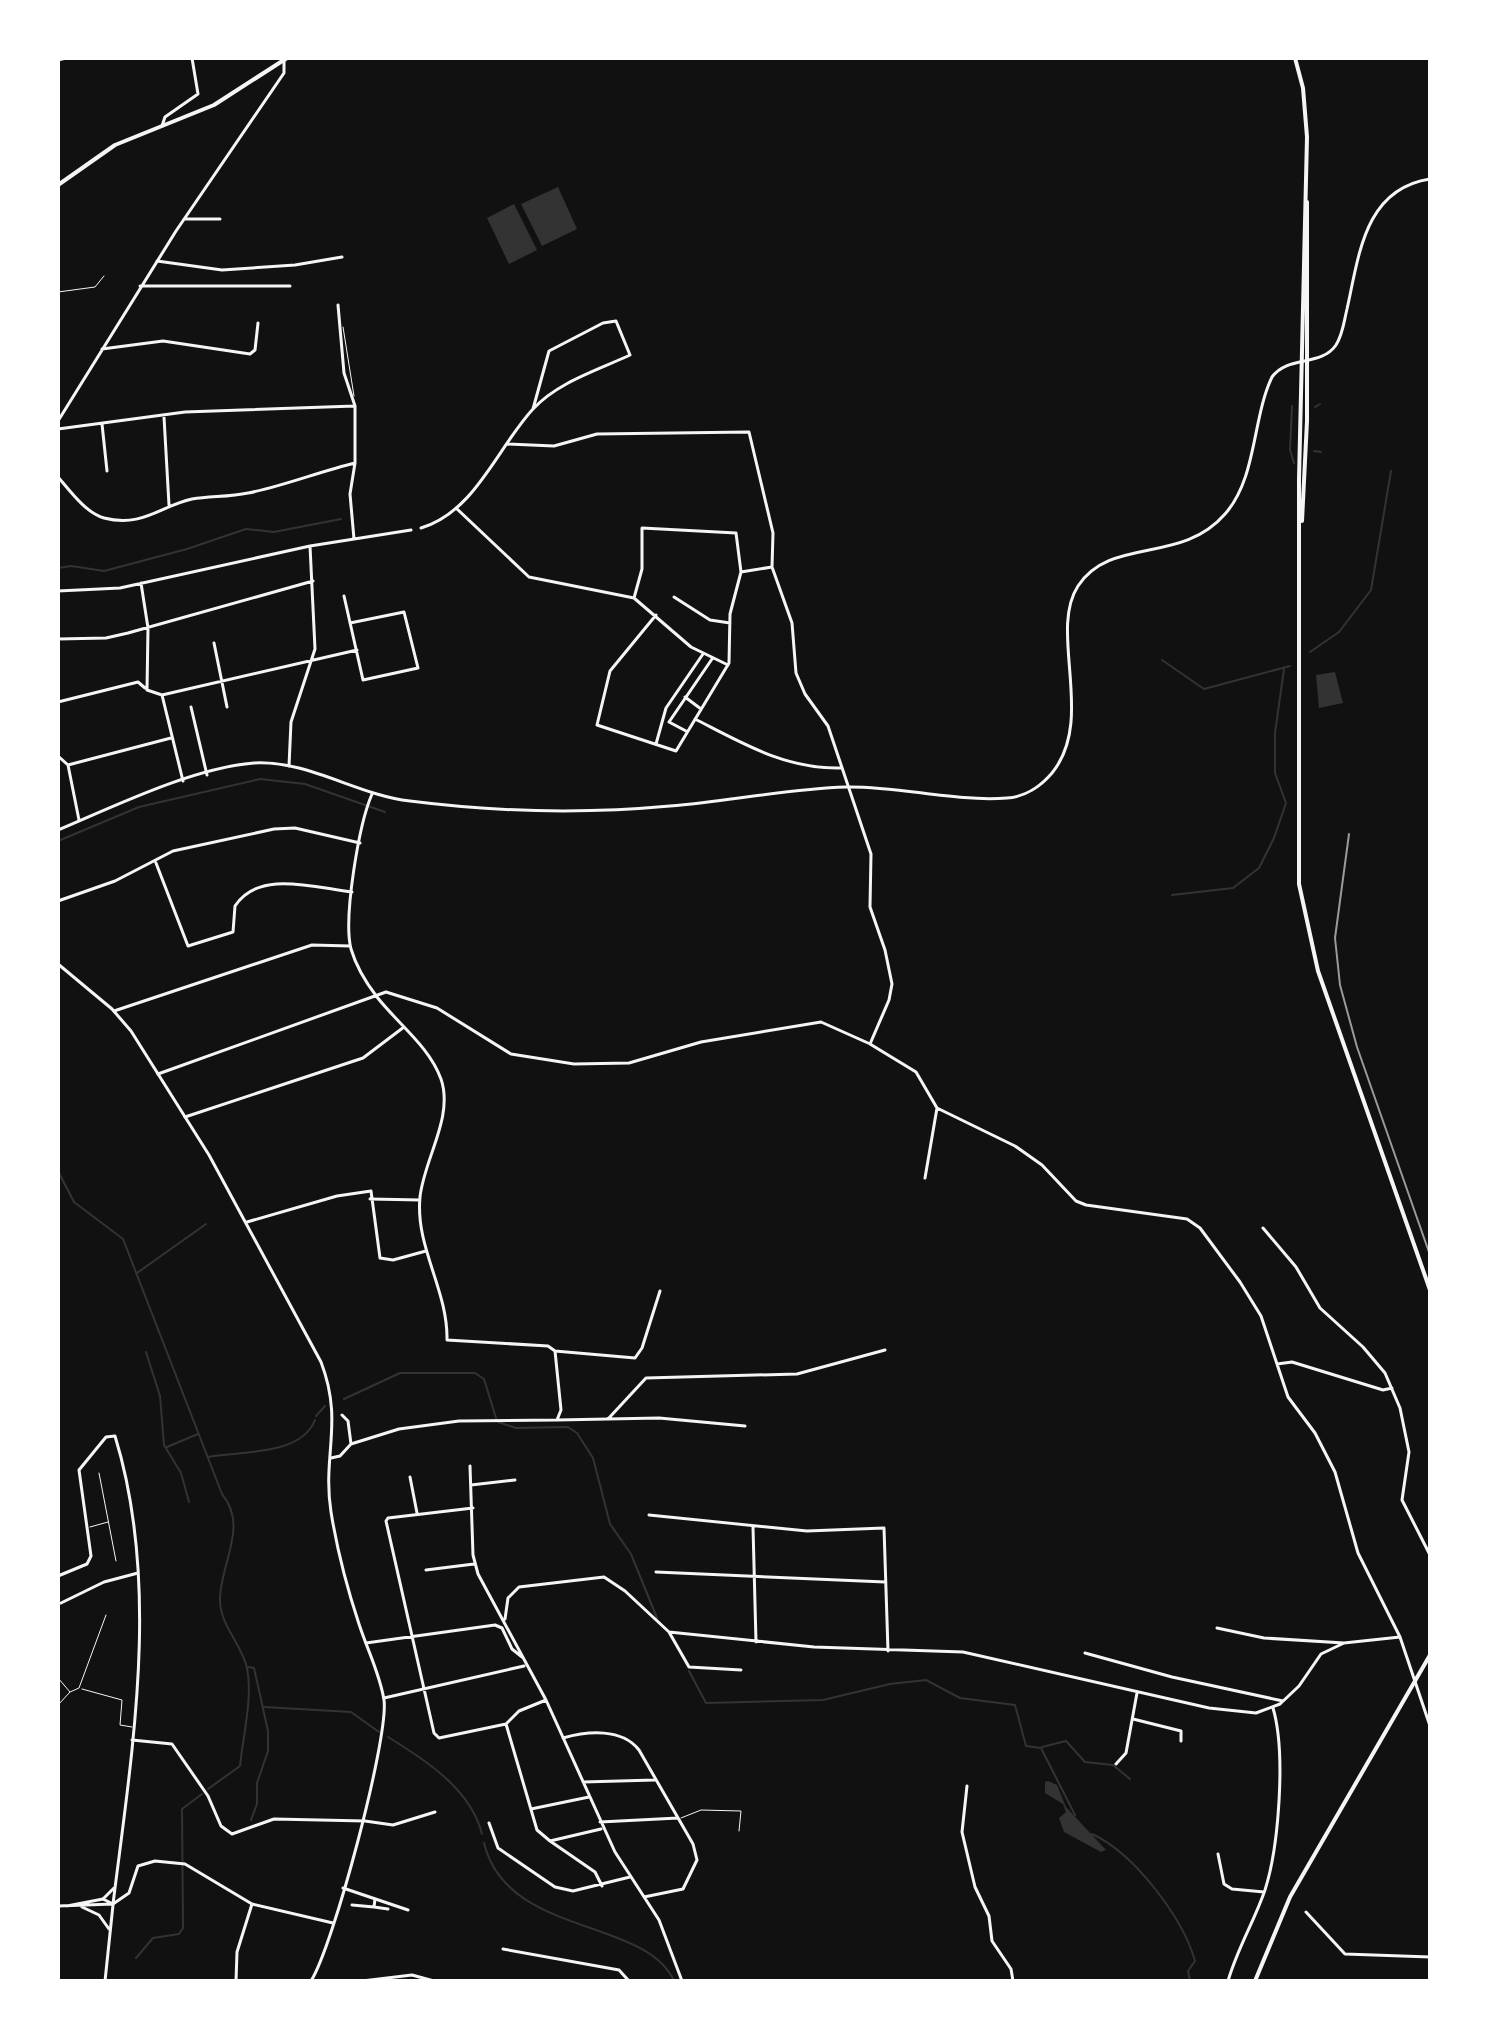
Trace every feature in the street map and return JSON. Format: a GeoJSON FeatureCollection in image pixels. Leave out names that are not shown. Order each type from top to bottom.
{"type":"FeatureCollection","features":[{"type":"Feature","properties":{"kind":"main road"},"geometry":{"type":"LineString","coordinates":[[1295,58],[1306,108],[1307,359],[1301,528]]}},
{"type":"Feature","properties":{"kind":"main road"},"geometry":{"type":"LineString","coordinates":[[58,185],[104,151],[214,105],[285,59]]}},
{"type":"Feature","properties":{"kind":"main road"},"geometry":{"type":"LineString","coordinates":[[1306,196],[1300,362],[1297,837],[1301,903],[1318,971],[1430,1290]]}},
{"type":"Feature","properties":{"kind":"main road"},"geometry":{"type":"LineString","coordinates":[[1255,1981],[1290,1897],[1430,1655]]}},
{"type":"Feature","properties":{"kind":"street"},"geometry":{"type":"LineString","coordinates":[[58,60],[66,58]]}},
{"type":"Feature","properties":{"kind":"street"},"geometry":{"type":"LineString","coordinates":[[162,126],[165,117],[198,94],[192,58]]}},
{"type":"Feature","properties":{"kind":"street"},"geometry":{"type":"LineString","coordinates":[[58,421],[140,286],[284,73],[285,59]]}},
{"type":"Feature","properties":{"kind":"street"},"geometry":{"type":"LineString","coordinates":[[58,830],[183,781],[249,764],[289,766],[372,794],[410,801],[543,812],[666,807],[847,787],[1010,798],[1038,787],[1053,772],[1069,741],[1070,618],[1079,585],[1118,556],[1190,542],[1214,526],[1238,494],[1272,377],[1282,366],[1322,356],[1334,347],[1348,307],[1363,236],[1374,214],[1396,192],[1430,179]]}},
{"type":"Feature","properties":{"kind":"street"},"geometry":{"type":"LineString","coordinates":[[184,219],[220,219]]}},
{"type":"Feature","properties":{"kind":"street"},"geometry":{"type":"LineString","coordinates":[[157,261],[222,270],[295,265],[342,257]]}},
{"type":"Feature","properties":{"kind":"street"},"geometry":{"type":"LineString","coordinates":[[140,286],[178,283],[290,286]]}},
{"type":"Feature","properties":{"kind":"street"},"geometry":{"type":"LineString","coordinates":[[338,305],[344,373],[355,404],[355,463],[350,494],[354,539]]}},
{"type":"Feature","properties":{"kind":"street"},"geometry":{"type":"LineString","coordinates":[[421,528],[435,524],[457,509],[533,409],[561,387],[630,355],[616,321],[603,323],[549,351],[533,409]]}},
{"type":"Feature","properties":{"kind":"street"},"geometry":{"type":"LineString","coordinates":[[102,349],[163,341],[250,354],[255,350],[258,323]]}},
{"type":"Feature","properties":{"kind":"street"},"geometry":{"type":"LineString","coordinates":[[58,429],[248,408],[355,404]]}},
{"type":"Feature","properties":{"kind":"street"},"geometry":{"type":"LineString","coordinates":[[164,417],[169,506]]}},
{"type":"Feature","properties":{"kind":"street"},"geometry":{"type":"LineString","coordinates":[[102,424],[107,471]]}},
{"type":"Feature","properties":{"kind":"street"},"geometry":{"type":"LineString","coordinates":[[507,444],[554,446],[608,433],[749,432],[773,533],[772,567],[792,623],[796,673],[805,694],[828,726],[840,768],[868,841],[872,865],[870,907],[891,971],[889,1000],[870,1044]]}},
{"type":"Feature","properties":{"kind":"street"},"geometry":{"type":"LineString","coordinates":[[58,477],[80,502],[102,517],[134,520],[159,514],[169,506],[249,493],[355,463]]}},
{"type":"Feature","properties":{"kind":"street"},"geometry":{"type":"LineString","coordinates":[[457,509],[529,577],[634,598],[703,654],[728,665]]}},
{"type":"Feature","properties":{"kind":"street"},"geometry":{"type":"LineString","coordinates":[[634,598],[642,569],[642,528],[736,533],[741,572],[730,623],[728,665],[676,751],[597,725],[610,671],[656,615]]}},
{"type":"Feature","properties":{"kind":"street"},"geometry":{"type":"LineString","coordinates":[[58,591],[97,590],[141,583],[310,546],[411,530]]}},
{"type":"Feature","properties":{"kind":"street"},"geometry":{"type":"LineString","coordinates":[[289,766],[291,722],[312,661],[316,638],[310,546]]}},
{"type":"Feature","properties":{"kind":"street"},"geometry":{"type":"LineString","coordinates":[[741,572],[772,567]]}},
{"type":"Feature","properties":{"kind":"street"},"geometry":{"type":"LineString","coordinates":[[58,639],[106,638],[313,581]]}},
{"type":"Feature","properties":{"kind":"street"},"geometry":{"type":"LineString","coordinates":[[141,583],[148,628],[147,690]]}},
{"type":"Feature","properties":{"kind":"street"},"geometry":{"type":"LineString","coordinates":[[344,596],[350,623],[357,650],[363,680],[418,668],[404,612],[350,623]]}},
{"type":"Feature","properties":{"kind":"street"},"geometry":{"type":"LineString","coordinates":[[674,597],[710,620],[730,623]]}},
{"type":"Feature","properties":{"kind":"street"},"geometry":{"type":"LineString","coordinates":[[214,643],[227,707]]}},
{"type":"Feature","properties":{"kind":"street"},"geometry":{"type":"LineString","coordinates":[[58,702],[138,682],[147,690],[162,695],[357,650]]}},
{"type":"Feature","properties":{"kind":"street"},"geometry":{"type":"LineString","coordinates":[[656,744],[666,708],[703,654]]}},
{"type":"Feature","properties":{"kind":"street"},"geometry":{"type":"LineString","coordinates":[[686,731],[669,722],[712,659]]}},
{"type":"Feature","properties":{"kind":"street"},"geometry":{"type":"LineString","coordinates":[[162,695],[183,781]]}},
{"type":"Feature","properties":{"kind":"street"},"geometry":{"type":"LineString","coordinates":[[685,697],[701,709]]}},
{"type":"Feature","properties":{"kind":"street"},"geometry":{"type":"LineString","coordinates":[[191,707],[207,775]]}},
{"type":"Feature","properties":{"kind":"street"},"geometry":{"type":"LineString","coordinates":[[694,719],[755,750],[789,763],[840,768]]}},
{"type":"Feature","properties":{"kind":"street"},"geometry":{"type":"LineString","coordinates":[[68,765],[171,738]]}},
{"type":"Feature","properties":{"kind":"street"},"geometry":{"type":"LineString","coordinates":[[58,756],[68,765],[79,821]]}},
{"type":"Feature","properties":{"kind":"street"},"geometry":{"type":"LineString","coordinates":[[372,794],[352,892],[350,946],[375,994],[435,1067],[444,1099],[420,1200],[426,1251],[441,1293],[447,1340],[548,1346],[555,1351],[635,1358],[642,1348],[660,1291]]}},
{"type":"Feature","properties":{"kind":"street"},"geometry":{"type":"LineString","coordinates":[[58,901],[115,881],[173,851],[274,829],[295,828],[360,843]]}},
{"type":"Feature","properties":{"kind":"street"},"geometry":{"type":"LineString","coordinates":[[156,862],[188,946],[233,932],[235,906],[255,887],[278,884],[352,892]]}},
{"type":"Feature","properties":{"kind":"street"},"geometry":{"type":"LineString","coordinates":[[114,1011],[312,945],[350,946]]}},
{"type":"Feature","properties":{"kind":"street"},"geometry":{"type":"LineString","coordinates":[[58,964],[114,1011],[158,1074],[246,1222],[331,1386],[334,1427],[331,1511],[353,1606],[384,1698],[384,1732],[321,1964],[311,1981]]}},
{"type":"Feature","properties":{"kind":"street"},"geometry":{"type":"LineString","coordinates":[[158,1074],[304,1024],[375,994],[394,993],[425,1003],[517,1056],[574,1064],[626,1063],[701,1042],[821,1022],[870,1044],[916,1072],[937,1108],[1015,1146],[1042,1165],[1076,1201],[1181,1218],[1200,1228],[1261,1316],[1288,1397],[1326,1453],[1358,1553],[1400,1637],[1430,1726]]}},
{"type":"Feature","properties":{"kind":"street"},"geometry":{"type":"LineString","coordinates":[[185,1117],[363,1058],[404,1027]]}},
{"type":"Feature","properties":{"kind":"street"},"geometry":{"type":"LineString","coordinates":[[925,1178],[937,1108]]}},
{"type":"Feature","properties":{"kind":"street"},"geometry":{"type":"LineString","coordinates":[[246,1222],[337,1196],[371,1191],[380,1258],[393,1260],[426,1251]]}},
{"type":"Feature","properties":{"kind":"street"},"geometry":{"type":"LineString","coordinates":[[370,1199],[420,1200]]}},
{"type":"Feature","properties":{"kind":"street"},"geometry":{"type":"LineString","coordinates":[[1263,1228],[1296,1267],[1320,1308],[1363,1347],[1385,1373],[1400,1408],[1409,1452],[1402,1500],[1430,1555]]}},
{"type":"Feature","properties":{"kind":"street"},"geometry":{"type":"LineString","coordinates":[[608,1419],[646,1378],[783,1376],[885,1350]]}},
{"type":"Feature","properties":{"kind":"street"},"geometry":{"type":"LineString","coordinates":[[555,1351],[561,1410],[557,1420]]}},
{"type":"Feature","properties":{"kind":"street"},"geometry":{"type":"LineString","coordinates":[[1276,1364],[1292,1362],[1383,1390],[1392,1388]]}},
{"type":"Feature","properties":{"kind":"street"},"geometry":{"type":"LineString","coordinates":[[342,1415],[348,1421],[351,1444]]}},
{"type":"Feature","properties":{"kind":"street"},"geometry":{"type":"LineString","coordinates":[[331,1458],[340,1456],[351,1444],[399,1429],[446,1423],[659,1418],[745,1426]]}},
{"type":"Feature","properties":{"kind":"street"},"geometry":{"type":"LineString","coordinates":[[58,1576],[87,1564],[91,1556],[79,1470],[106,1437],[115,1436],[130,1508],[138,1573],[139,1656],[105,1981]]}},
{"type":"Feature","properties":{"kind":"street"},"geometry":{"type":"LineString","coordinates":[[470,1466],[475,1564],[486,1591],[505,1619],[525,1666],[546,1700],[602,1828],[666,1935],[682,1981]]}},
{"type":"Feature","properties":{"kind":"street"},"geometry":{"type":"LineString","coordinates":[[410,1477],[417,1513]]}},
{"type":"Feature","properties":{"kind":"street"},"geometry":{"type":"LineString","coordinates":[[471,1485],[515,1480]]}},
{"type":"Feature","properties":{"kind":"street"},"geometry":{"type":"LineString","coordinates":[[473,1508],[417,1513],[388,1518],[386,1523],[437,1737],[506,1724],[519,1711],[546,1700]]}},
{"type":"Feature","properties":{"kind":"street"},"geometry":{"type":"LineString","coordinates":[[649,1515],[807,1531],[884,1528],[888,1651]]}},
{"type":"Feature","properties":{"kind":"street"},"geometry":{"type":"LineString","coordinates":[[753,1527],[756,1642]]}},
{"type":"Feature","properties":{"kind":"street"},"geometry":{"type":"LineString","coordinates":[[426,1570],[475,1564]]}},
{"type":"Feature","properties":{"kind":"street"},"geometry":{"type":"LineString","coordinates":[[656,1572],[885,1582]]}},
{"type":"Feature","properties":{"kind":"street"},"geometry":{"type":"LineString","coordinates":[[61,1603],[104,1582],[138,1573]]}},
{"type":"Feature","properties":{"kind":"street"},"geometry":{"type":"LineString","coordinates":[[505,1619],[508,1598],[519,1587],[604,1577],[625,1591],[669,1632],[689,1667],[741,1670]]}},
{"type":"Feature","properties":{"kind":"street"},"geometry":{"type":"LineString","coordinates":[[58,1589],[61,1603],[58,1612]]}},
{"type":"Feature","properties":{"kind":"street"},"geometry":{"type":"LineString","coordinates":[[366,1643],[495,1625],[502,1628],[512,1649],[522,1657]]}},
{"type":"Feature","properties":{"kind":"street"},"geometry":{"type":"LineString","coordinates":[[1217,1628],[1264,1638],[1344,1643],[1400,1637]]}},
{"type":"Feature","properties":{"kind":"street"},"geometry":{"type":"LineString","coordinates":[[669,1632],[756,1642],[888,1651],[963,1652],[1084,1677],[1137,1693],[1245,1713],[1273,1708],[1283,1701],[1299,1686],[1321,1654],[1344,1643]]}},
{"type":"Feature","properties":{"kind":"street"},"geometry":{"type":"LineString","coordinates":[[1085,1653],[1183,1680],[1283,1701]]}},
{"type":"Feature","properties":{"kind":"street"},"geometry":{"type":"LineString","coordinates":[[384,1698],[525,1666]]}},
{"type":"Feature","properties":{"kind":"street"},"geometry":{"type":"LineString","coordinates":[[1116,1764],[1126,1753],[1137,1693]]}},
{"type":"Feature","properties":{"kind":"street"},"geometry":{"type":"LineString","coordinates":[[1228,1981],[1238,1947],[1264,1892],[1274,1830],[1280,1749],[1273,1708]]}},
{"type":"Feature","properties":{"kind":"street"},"geometry":{"type":"LineString","coordinates":[[1133,1719],[1181,1731],[1181,1741]]}},
{"type":"Feature","properties":{"kind":"street"},"geometry":{"type":"LineString","coordinates":[[506,1724],[537,1830],[595,1872],[602,1886]]}},
{"type":"Feature","properties":{"kind":"street"},"geometry":{"type":"LineString","coordinates":[[563,1738],[621,1735],[639,1750],[695,1851],[693,1872],[683,1889],[644,1897]]}},
{"type":"Feature","properties":{"kind":"street"},"geometry":{"type":"LineString","coordinates":[[132,1740],[172,1744],[205,1792],[221,1826],[232,1834],[274,1819],[393,1825],[435,1812]]}},
{"type":"Feature","properties":{"kind":"street"},"geometry":{"type":"LineString","coordinates":[[583,1782],[655,1780]]}},
{"type":"Feature","properties":{"kind":"street"},"geometry":{"type":"LineString","coordinates":[[967,1786],[962,1832],[975,1887],[989,1916],[992,1941],[1011,1969],[1013,1981]]}},
{"type":"Feature","properties":{"kind":"street"},"geometry":{"type":"LineString","coordinates":[[531,1809],[589,1797]]}},
{"type":"Feature","properties":{"kind":"street"},"geometry":{"type":"LineString","coordinates":[[600,1822],[678,1818]]}},
{"type":"Feature","properties":{"kind":"street"},"geometry":{"type":"LineString","coordinates":[[489,1823],[498,1848],[555,1887],[573,1891],[630,1877]]}},
{"type":"Feature","properties":{"kind":"street"},"geometry":{"type":"LineString","coordinates":[[550,1841],[602,1828]]}},
{"type":"Feature","properties":{"kind":"street"},"geometry":{"type":"LineString","coordinates":[[1218,1854],[1224,1884],[1232,1889],[1264,1892]]}},
{"type":"Feature","properties":{"kind":"street"},"geometry":{"type":"LineString","coordinates":[[58,1906],[113,1904],[129,1893],[138,1866],[155,1861],[183,1863],[252,1904],[333,1923]]}},
{"type":"Feature","properties":{"kind":"street"},"geometry":{"type":"LineString","coordinates":[[103,1899],[116,1884]]}},
{"type":"Feature","properties":{"kind":"street"},"geometry":{"type":"LineString","coordinates":[[343,1888],[408,1910]]}},
{"type":"Feature","properties":{"kind":"street"},"geometry":{"type":"LineString","coordinates":[[67,1906],[103,1899],[113,1904]]}},
{"type":"Feature","properties":{"kind":"street"},"geometry":{"type":"LineString","coordinates":[[374,1907],[375,1899]]}},
{"type":"Feature","properties":{"kind":"street"},"geometry":{"type":"LineString","coordinates":[[236,1981],[237,1952],[252,1904]]}},
{"type":"Feature","properties":{"kind":"street"},"geometry":{"type":"LineString","coordinates":[[352,1905],[388,1909]]}},
{"type":"Feature","properties":{"kind":"street"},"geometry":{"type":"LineString","coordinates":[[79,1906],[104,1918],[109,1941]]}},
{"type":"Feature","properties":{"kind":"street"},"geometry":{"type":"LineString","coordinates":[[1306,1912],[1345,1954],[1430,1957]]}},
{"type":"Feature","properties":{"kind":"street"},"geometry":{"type":"LineString","coordinates":[[503,1949],[619,1970],[629,1981]]}},
{"type":"Feature","properties":{"kind":"street"},"geometry":{"type":"LineString","coordinates":[[362,1981],[412,1975],[434,1981]]}},
{"type":"Feature","properties":{"kind":"lane"},"geometry":{"type":"LineString","coordinates":[[58,292],[95,287],[104,276]]}},
{"type":"Feature","properties":{"kind":"lane"},"geometry":{"type":"LineString","coordinates":[[343,327],[355,404]]}},
{"type":"Feature","properties":{"kind":"lane"},"geometry":{"type":"LineString","coordinates":[[99,1473],[116,1561]]}},
{"type":"Feature","properties":{"kind":"lane"},"geometry":{"type":"LineString","coordinates":[[88,1528],[110,1522]]}},
{"type":"Feature","properties":{"kind":"lane"},"geometry":{"type":"LineString","coordinates":[[79,1688],[106,1615]]}},
{"type":"Feature","properties":{"kind":"lane"},"geometry":{"type":"LineString","coordinates":[[58,1678],[70,1692]]}},
{"type":"Feature","properties":{"kind":"lane"},"geometry":{"type":"LineString","coordinates":[[58,1705],[70,1692],[79,1688],[122,1700],[120,1725],[133,1727]]}},
{"type":"Feature","properties":{"kind":"lane"},"geometry":{"type":"LineString","coordinates":[[678,1818],[701,1810],[741,1811],[739,1831]]}},
{"type":"Feature","properties":{"kind":"shaded area"},"geometry":{"type":"Polygon","coordinates":[[[558,187],[577,229],[542,246],[521,204],[558,187]]]}},
{"type":"Feature","properties":{"kind":"shaded area"},"geometry":{"type":"Polygon","coordinates":[[[514,204],[537,250],[509,264],[487,218],[514,204]]]}},
{"type":"Feature","properties":{"kind":"shaded area"},"geometry":{"type":"Polygon","coordinates":[[[1335,672],[1343,703],[1319,708],[1316,675],[1335,672]]]}},
{"type":"Feature","properties":{"kind":"shaded area"},"geometry":{"type":"Polygon","coordinates":[[[1045,1782],[1057,1785],[1066,1807],[1106,1850],[1101,1852],[1064,1832],[1059,1818],[1066,1812],[1063,1804],[1045,1793],[1045,1782]]]}},
{"type":"Feature","properties":{"kind":"waterway"},"geometry":{"type":"LineString","coordinates":[[1315,407],[1320,404]]}},
{"type":"Feature","properties":{"kind":"waterway"},"geometry":{"type":"LineString","coordinates":[[1292,406],[1290,450],[1294,463]]}},
{"type":"Feature","properties":{"kind":"waterway"},"geometry":{"type":"LineString","coordinates":[[1314,451],[1321,452]]}},
{"type":"Feature","properties":{"kind":"waterway"},"geometry":{"type":"LineString","coordinates":[[1310,652],[1339,632],[1371,590],[1391,471]]}},
{"type":"Feature","properties":{"kind":"waterway"},"geometry":{"type":"LineString","coordinates":[[58,568],[71,566],[104,571],[187,549],[246,529],[274,532],[341,519]]}},
{"type":"Feature","properties":{"kind":"waterway"},"geometry":{"type":"LineString","coordinates":[[1162,660],[1204,689],[1290,666]]}},
{"type":"Feature","properties":{"kind":"waterway"},"geometry":{"type":"LineString","coordinates":[[1172,895],[1233,888],[1259,868],[1274,838],[1286,803],[1275,773],[1275,733],[1284,669]]}},
{"type":"Feature","properties":{"kind":"waterway"},"geometry":{"type":"LineString","coordinates":[[58,841],[139,807],[260,779],[305,784],[385,812]]}},
{"type":"Feature","properties":{"kind":"waterway"},"geometry":{"type":"LineString","coordinates":[[58,1171],[74,1202],[123,1239],[233,1519],[220,1600],[227,1627],[247,1668],[248,1704],[240,1766],[208,1789]]}},
{"type":"Feature","properties":{"kind":"waterway"},"geometry":{"type":"LineString","coordinates":[[137,1273],[206,1224]]}},
{"type":"Feature","properties":{"kind":"waterway"},"geometry":{"type":"LineString","coordinates":[[146,1352],[160,1396],[164,1445],[181,1473],[189,1502]]}},
{"type":"Feature","properties":{"kind":"waterway"},"geometry":{"type":"LineString","coordinates":[[344,1399],[400,1373],[475,1373],[484,1379],[496,1418]]}},
{"type":"Feature","properties":{"kind":"waterway"},"geometry":{"type":"LineString","coordinates":[[316,1416],[325,1406]]}},
{"type":"Feature","properties":{"kind":"waterway"},"geometry":{"type":"LineString","coordinates":[[208,1457],[283,1446],[308,1432],[315,1420]]}},
{"type":"Feature","properties":{"kind":"waterway"},"geometry":{"type":"LineString","coordinates":[[498,1422],[516,1428],[568,1427],[577,1433],[593,1458],[610,1524],[631,1554],[657,1618]]}},
{"type":"Feature","properties":{"kind":"waterway"},"geometry":{"type":"LineString","coordinates":[[167,1447],[198,1434]]}},
{"type":"Feature","properties":{"kind":"waterway"},"geometry":{"type":"LineString","coordinates":[[248,1667],[254,1668],[268,1731],[268,1751],[257,1783],[257,1804],[251,1820]]}},
{"type":"Feature","properties":{"kind":"waterway"},"geometry":{"type":"LineString","coordinates":[[689,1671],[706,1703],[823,1700],[890,1684],[926,1680],[960,1698],[1015,1705],[1026,1746],[1041,1748],[1075,1815]]}},
{"type":"Feature","properties":{"kind":"waterway"},"geometry":{"type":"LineString","coordinates":[[264,1707],[351,1712],[379,1732]]}},
{"type":"Feature","properties":{"kind":"waterway"},"geometry":{"type":"LineString","coordinates":[[388,1737],[431,1765],[457,1789],[468,1803],[482,1834]]}},
{"type":"Feature","properties":{"kind":"waterway"},"geometry":{"type":"LineString","coordinates":[[1042,1747],[1066,1741],[1085,1762],[1113,1765],[1130,1779]]}},
{"type":"Feature","properties":{"kind":"waterway"},"geometry":{"type":"LineString","coordinates":[[136,1958],[153,1938],[179,1934],[183,1928],[182,1809],[202,1794]]}},
{"type":"Feature","properties":{"kind":"waterway"},"geometry":{"type":"LineString","coordinates":[[1092,1834],[1108,1843],[1140,1871],[1168,1907],[1195,1961],[1188,1971],[1190,1981]]}},
{"type":"Feature","properties":{"kind":"waterway"},"geometry":{"type":"LineString","coordinates":[[484,1843],[498,1873],[519,1895],[547,1911],[635,1946],[658,1961],[674,1981]]}},
{"type":"Feature","properties":{"kind":"railway"},"geometry":{"type":"LineString","coordinates":[[1349,834],[1335,938],[1340,985],[1357,1047],[1430,1255]]}}]}
